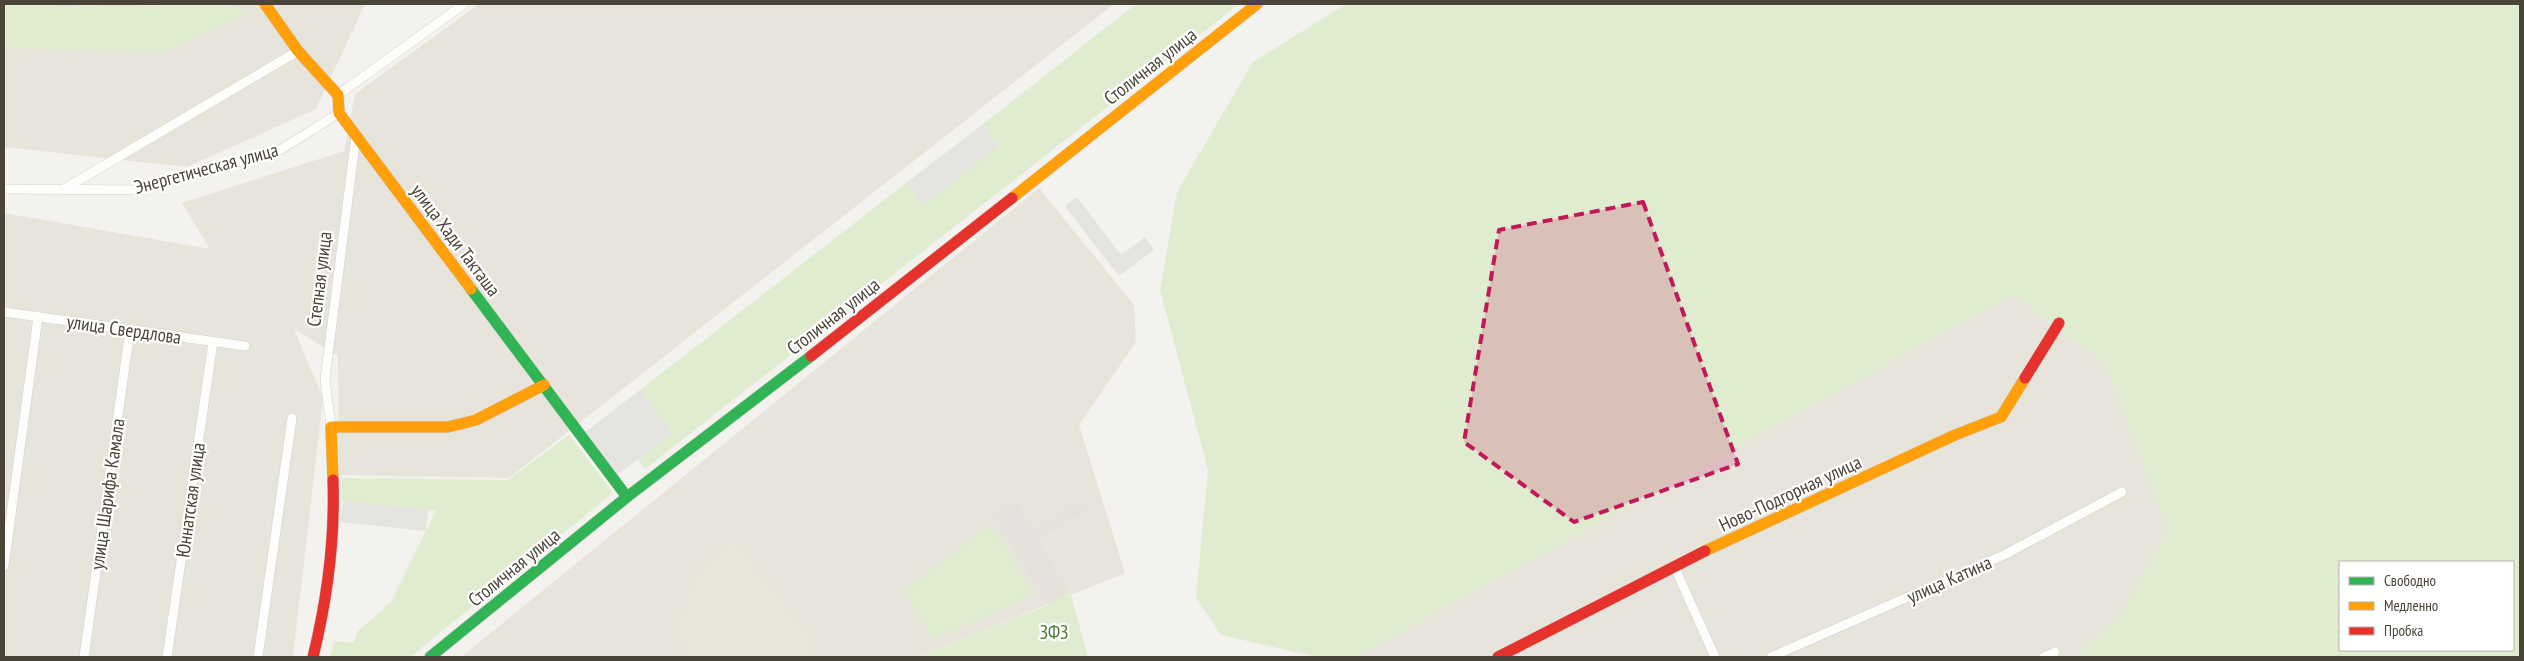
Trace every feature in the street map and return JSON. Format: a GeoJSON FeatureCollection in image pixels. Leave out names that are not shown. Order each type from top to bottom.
{"type":"FeatureCollection","features":[{"type":"Feature","properties":{"kind":"street"},"geometry":{"type":"LineString","coordinates":[[265,4],[298,51],[338,95],[339,113]]}},
{"type":"Feature","properties":{"kind":"street"},"geometry":{"type":"LineString","coordinates":[[338,95],[464,4]]}},
{"type":"Feature","properties":{"kind":"street","name":"Столичная улица"},"geometry":{"type":"LineString","coordinates":[[430,657],[627,496],[871,309],[1257,4]]}},
{"type":"Feature","properties":{"kind":"street"},"geometry":{"type":"LineString","coordinates":[[63,190],[298,51]]}},
{"type":"Feature","properties":{"kind":"street","name":"улица Хади Такташа"},"geometry":{"type":"LineString","coordinates":[[339,113],[627,496]]}},
{"type":"Feature","properties":{"kind":"street","name":"Энергетическая улица"},"geometry":{"type":"LineString","coordinates":[[4,189],[140,190],[280,150],[339,113]]}},
{"type":"Feature","properties":{"kind":"street","name":"Степная улица"},"geometry":{"type":"LineString","coordinates":[[313,657],[322,620],[334,510],[331,427],[325,379],[356,136]]}},
{"type":"Feature","properties":{"kind":"street","name":"улица Свердлова"},"geometry":{"type":"LineString","coordinates":[[4,312],[245,346]]}},
{"type":"Feature","properties":{"kind":"street"},"geometry":{"type":"LineString","coordinates":[[4,566],[38,317]]}},
{"type":"Feature","properties":{"kind":"street","name":"Ново-Подгорная улица"},"geometry":{"type":"LineString","coordinates":[[1498,657],[1674,566],[1955,435],[2001,417],[2059,323]]}},
{"type":"Feature","properties":{"kind":"street","name":"улица Шарифа Камала"},"geometry":{"type":"LineString","coordinates":[[84,657],[130,330]]}},
{"type":"Feature","properties":{"kind":"street","name":"Юннатская улица"},"geometry":{"type":"LineString","coordinates":[[167,657],[213,342]]}},
{"type":"Feature","properties":{"kind":"street"},"geometry":{"type":"LineString","coordinates":[[331,427],[448,427],[476,420],[544,385]]}},
{"type":"Feature","properties":{"kind":"street"},"geometry":{"type":"LineString","coordinates":[[258,657],[292,418]]}},
{"type":"Feature","properties":{"kind":"street","name":"улица Катина"},"geometry":{"type":"LineString","coordinates":[[1771,657],[2004,555],[2122,492]]}},
{"type":"Feature","properties":{"kind":"street"},"geometry":{"type":"LineString","coordinates":[[1674,566],[1715,657]]}},
{"type":"Feature","properties":{"kind":"street"},"geometry":{"type":"LineString","coordinates":[[2044,657],[2055,652]]}},
{"type":"Feature","properties":{"kind":"highlighted area"},"geometry":{"type":"Polygon","coordinates":[[[1643,202],[1738,464],[1574,522],[1464,442],[1499,230],[1643,202]]]}},
{"type":"Feature","properties":{"kind":"shaded area"},"geometry":{"type":"Polygon","coordinates":[[[45,4],[145,4],[143,6],[54,7],[45,4]]]}},
{"type":"Feature","properties":{"kind":"shaded area"},"geometry":{"type":"Polygon","coordinates":[[[223,4],[365,4],[316,109],[187,167],[4,147],[4,48],[162,53],[249,13],[223,4]]]}},
{"type":"Feature","properties":{"kind":"shaded area"},"geometry":{"type":"Polygon","coordinates":[[[479,4],[1114,4],[509,478],[339,475],[338,356],[294,329],[323,398],[293,657],[4,657],[4,213],[210,249],[182,203],[344,151],[355,94],[479,4]]]}},
{"type":"Feature","properties":{"kind":"shaded area"},"geometry":{"type":"Polygon","coordinates":[[[982,125],[998,146],[923,205],[906,183],[982,125]]]}},
{"type":"Feature","properties":{"kind":"shaded area"},"geometry":{"type":"Polygon","coordinates":[[[1039,188],[1134,305],[1136,342],[1079,425],[1125,573],[918,657],[461,657],[1039,188]]]}},
{"type":"Feature","properties":{"kind":"shaded area"},"geometry":{"type":"Polygon","coordinates":[[[1077,197],[1121,255],[1145,237],[1154,250],[1119,276],[1065,206],[1077,197]]]}},
{"type":"Feature","properties":{"kind":"shaded area"},"geometry":{"type":"Polygon","coordinates":[[[2013,295],[2105,364],[2168,529],[2123,612],[2076,657],[1356,657],[2013,295]]]}},
{"type":"Feature","properties":{"kind":"shaded area"},"geometry":{"type":"Polygon","coordinates":[[[640,390],[672,433],[617,475],[585,432],[640,390]]]}},
{"type":"Feature","properties":{"kind":"shaded area"},"geometry":{"type":"Polygon","coordinates":[[[1015,499],[1033,529],[1081,499],[1088,509],[1038,540],[1070,592],[1048,605],[991,514],[1015,499]]]}},
{"type":"Feature","properties":{"kind":"shaded area"},"geometry":{"type":"Polygon","coordinates":[[[343,501],[428,510],[426,531],[340,522],[343,501]]]}},
{"type":"Feature","properties":{"kind":"shaded area"},"geometry":{"type":"Polygon","coordinates":[[[735,539],[812,634],[811,657],[685,657],[675,629],[696,569],[735,539]]]}},
{"type":"Feature","properties":{"kind":"green space"},"geometry":{"type":"Polygon","coordinates":[[[4,4],[45,4],[54,7],[223,4],[250,13],[162,53],[4,48],[4,4]]]}},
{"type":"Feature","properties":{"kind":"green space"},"geometry":{"type":"Polygon","coordinates":[[[1136,4],[1239,4],[645,469],[638,459],[672,433],[640,390],[906,183],[923,205],[998,145],[982,125],[1136,4]]]}},
{"type":"Feature","properties":{"kind":"green space"},"geometry":{"type":"Polygon","coordinates":[[[1346,4],[2520,4],[2520,657],[2076,657],[2123,612],[2168,529],[2105,364],[2013,295],[1356,657],[1317,657],[1221,635],[1196,597],[1208,470],[1160,290],[1177,192],[1253,62],[1346,4]]]}},
{"type":"Feature","properties":{"kind":"green space"},"geometry":{"type":"Polygon","coordinates":[[[569,435],[613,493],[410,657],[325,657],[330,656],[334,641],[354,643],[357,632],[391,602],[436,511],[341,501],[342,478],[508,480],[569,435]]]}},
{"type":"Feature","properties":{"kind":"green space"},"geometry":{"type":"Polygon","coordinates":[[[987,527],[998,534],[1032,590],[1031,596],[933,640],[904,591],[987,527]]]}},
{"type":"Feature","properties":{"kind":"green space","name":"ЗФЗ"},"geometry":{"type":"Polygon","coordinates":[[[1070,592],[1088,657],[919,657],[1048,605],[1070,592]]]}},
{"type":"Feature","properties":{"kind":"traffic: fast"},"geometry":{"type":"LineString","coordinates":[[471,289],[627,497]]}},
{"type":"Feature","properties":{"kind":"traffic: fast"},"geometry":{"type":"LineString","coordinates":[[430,657],[627,497],[811,356]]}},
{"type":"Feature","properties":{"kind":"traffic: slow"},"geometry":{"type":"LineString","coordinates":[[265,4],[298,51],[338,95],[339,113],[471,289]]}},
{"type":"Feature","properties":{"kind":"traffic: slow"},"geometry":{"type":"LineString","coordinates":[[1012,198],[1257,4]]}},
{"type":"Feature","properties":{"kind":"traffic: slow"},"geometry":{"type":"LineString","coordinates":[[1705,551],[1955,435],[2001,417],[2025,378]]}},
{"type":"Feature","properties":{"kind":"traffic: slow"},"geometry":{"type":"LineString","coordinates":[[333,480],[331,427],[448,427],[476,420],[544,385]]}},
{"type":"Feature","properties":{"kind":"traffic: jam"},"geometry":{"type":"LineString","coordinates":[[811,356],[1012,198]]}},
{"type":"Feature","properties":{"kind":"traffic: jam"},"geometry":{"type":"LineString","coordinates":[[2025,378],[2059,323]]}},
{"type":"Feature","properties":{"kind":"traffic: jam"},"geometry":{"type":"LineString","coordinates":[[313,657],[329,569],[333,525],[333,480]]}},
{"type":"Feature","properties":{"kind":"traffic: jam"},"geometry":{"type":"LineString","coordinates":[[1498,657],[1705,551]]}}]}
